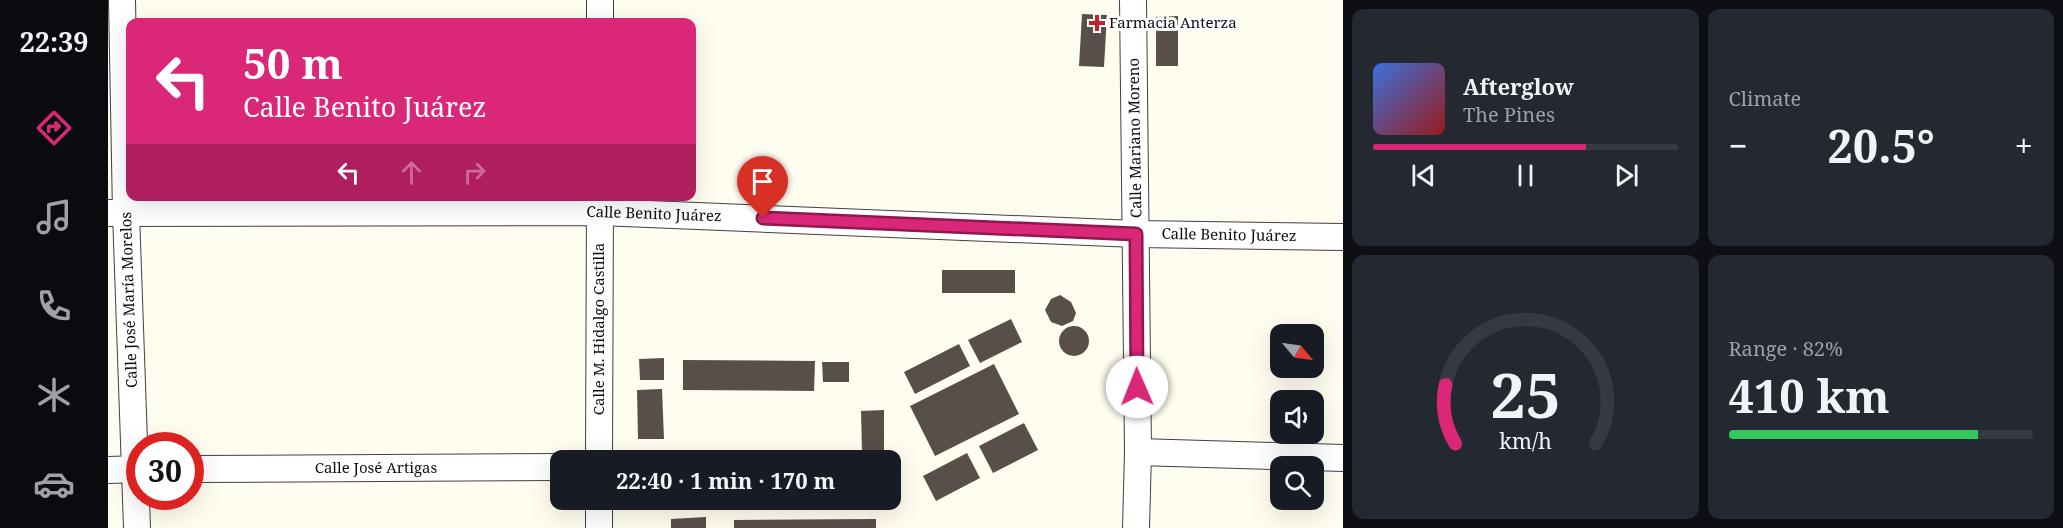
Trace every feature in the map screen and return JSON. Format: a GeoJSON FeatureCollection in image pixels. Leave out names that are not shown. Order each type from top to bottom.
{"type":"FeatureCollection","features":[{"type":"Feature","properties":{"kind":"street","name":"Calle José María Morelos"},"geometry":{"type":"LineString","coordinates":[[122,0],[117,213],[134,432]]}},
{"type":"Feature","properties":{"kind":"street"},"geometry":{"type":"LineString","coordinates":[[600,0],[600,18]]}},
{"type":"Feature","properties":{"kind":"street","name":"Calle Mariano Moreno"},"geometry":{"type":"LineString","coordinates":[[1133,0],[1138,452],[1136,528]]}},
{"type":"Feature","properties":{"kind":"street","name":"Calle Benito Juárez"},"geometry":{"type":"LineString","coordinates":[[117,213],[600,204],[1136,234],[1343,237]]}},
{"type":"Feature","properties":{"kind":"street","name":"Calle M. Hidalgo Castilla"},"geometry":{"type":"LineString","coordinates":[[599,450],[600,204]]}},
{"type":"Feature","properties":{"kind":"street"},"geometry":{"type":"LineString","coordinates":[[1138,452],[1343,458]]}},
{"type":"Feature","properties":{"kind":"street","name":"Calle José Artigas"},"geometry":{"type":"LineString","coordinates":[[204,469],[550,467]]}},
{"type":"Feature","properties":{"kind":"street"},"geometry":{"type":"LineString","coordinates":[[108,470],[126,469]]}},
{"type":"Feature","properties":{"kind":"street","name":"Calle José María Morelos"},"geometry":{"type":"LineString","coordinates":[[137,510],[137,528]]}},
{"type":"Feature","properties":{"kind":"street"},"geometry":{"type":"LineString","coordinates":[[599,510],[599,528]]}},
{"type":"Feature","properties":{"kind":"building"},"geometry":{"type":"Polygon","coordinates":[[[1082,14],[1107,15],[1104,67],[1079,66],[1082,14]]]}},
{"type":"Feature","properties":{"kind":"building"},"geometry":{"type":"Polygon","coordinates":[[[1178,16],[1178,66],[1156,66],[1156,17],[1178,16]]]}},
{"type":"Feature","properties":{"kind":"building"},"geometry":{"type":"Polygon","coordinates":[[[942,270],[1015,270],[1015,293],[942,293],[942,270]]]}},
{"type":"Feature","properties":{"kind":"building"},"geometry":{"type":"Polygon","coordinates":[[[1060,295],[1071,302],[1076,313],[1073,321],[1062,326],[1051,322],[1045,310],[1051,299],[1060,295]]]}},
{"type":"Feature","properties":{"kind":"building"},"geometry":{"type":"Polygon","coordinates":[[[1011,319],[1022,342],[980,363],[968,340],[1011,319]]]}},
{"type":"Feature","properties":{"kind":"building"},"geometry":{"type":"Polygon","coordinates":[[[1074,326],[1085,330],[1089,341],[1085,352],[1074,356],[1063,352],[1059,341],[1063,330],[1074,326]]]}},
{"type":"Feature","properties":{"kind":"building"},"geometry":{"type":"Polygon","coordinates":[[[959,344],[970,366],[915,394],[904,372],[959,344]]]}},
{"type":"Feature","properties":{"kind":"building"},"geometry":{"type":"Polygon","coordinates":[[[664,358],[664,380],[640,380],[639,359],[664,358]]]}},
{"type":"Feature","properties":{"kind":"building"},"geometry":{"type":"Polygon","coordinates":[[[683,360],[815,361],[814,391],[683,390],[683,360]]]}},
{"type":"Feature","properties":{"kind":"building"},"geometry":{"type":"Polygon","coordinates":[[[822,362],[849,362],[849,382],[823,382],[822,362]]]}},
{"type":"Feature","properties":{"kind":"building"},"geometry":{"type":"Polygon","coordinates":[[[994,364],[1019,414],[935,456],[910,406],[994,364]]]}},
{"type":"Feature","properties":{"kind":"building"},"geometry":{"type":"Polygon","coordinates":[[[662,389],[664,439],[638,439],[637,390],[662,389]]]}},
{"type":"Feature","properties":{"kind":"building"},"geometry":{"type":"Polygon","coordinates":[[[884,410],[884,450],[862,450],[861,411],[884,410]]]}},
{"type":"Feature","properties":{"kind":"building"},"geometry":{"type":"Polygon","coordinates":[[[1024,423],[1038,450],[993,473],[979,446],[1024,423]]]}},
{"type":"Feature","properties":{"kind":"building"},"geometry":{"type":"Polygon","coordinates":[[[967,453],[980,478],[936,501],[923,476],[967,453]]]}},
{"type":"Feature","properties":{"kind":"building"},"geometry":{"type":"Polygon","coordinates":[[[706,517],[706,528],[671,528],[671,519],[706,517]]]}},
{"type":"Feature","properties":{"kind":"building"},"geometry":{"type":"Polygon","coordinates":[[[876,519],[876,528],[734,528],[734,520],[876,519]]]}},
{"type":"Feature","properties":{"kind":"place","name":"Farmacia Anterza"},"geometry":{"type":"Point","coordinates":[1097,23]}},
{"type":"Feature","properties":{"kind":"route"},"geometry":{"type":"LineString","coordinates":[[763,218],[1136,234],[1137,387]]}}]}
